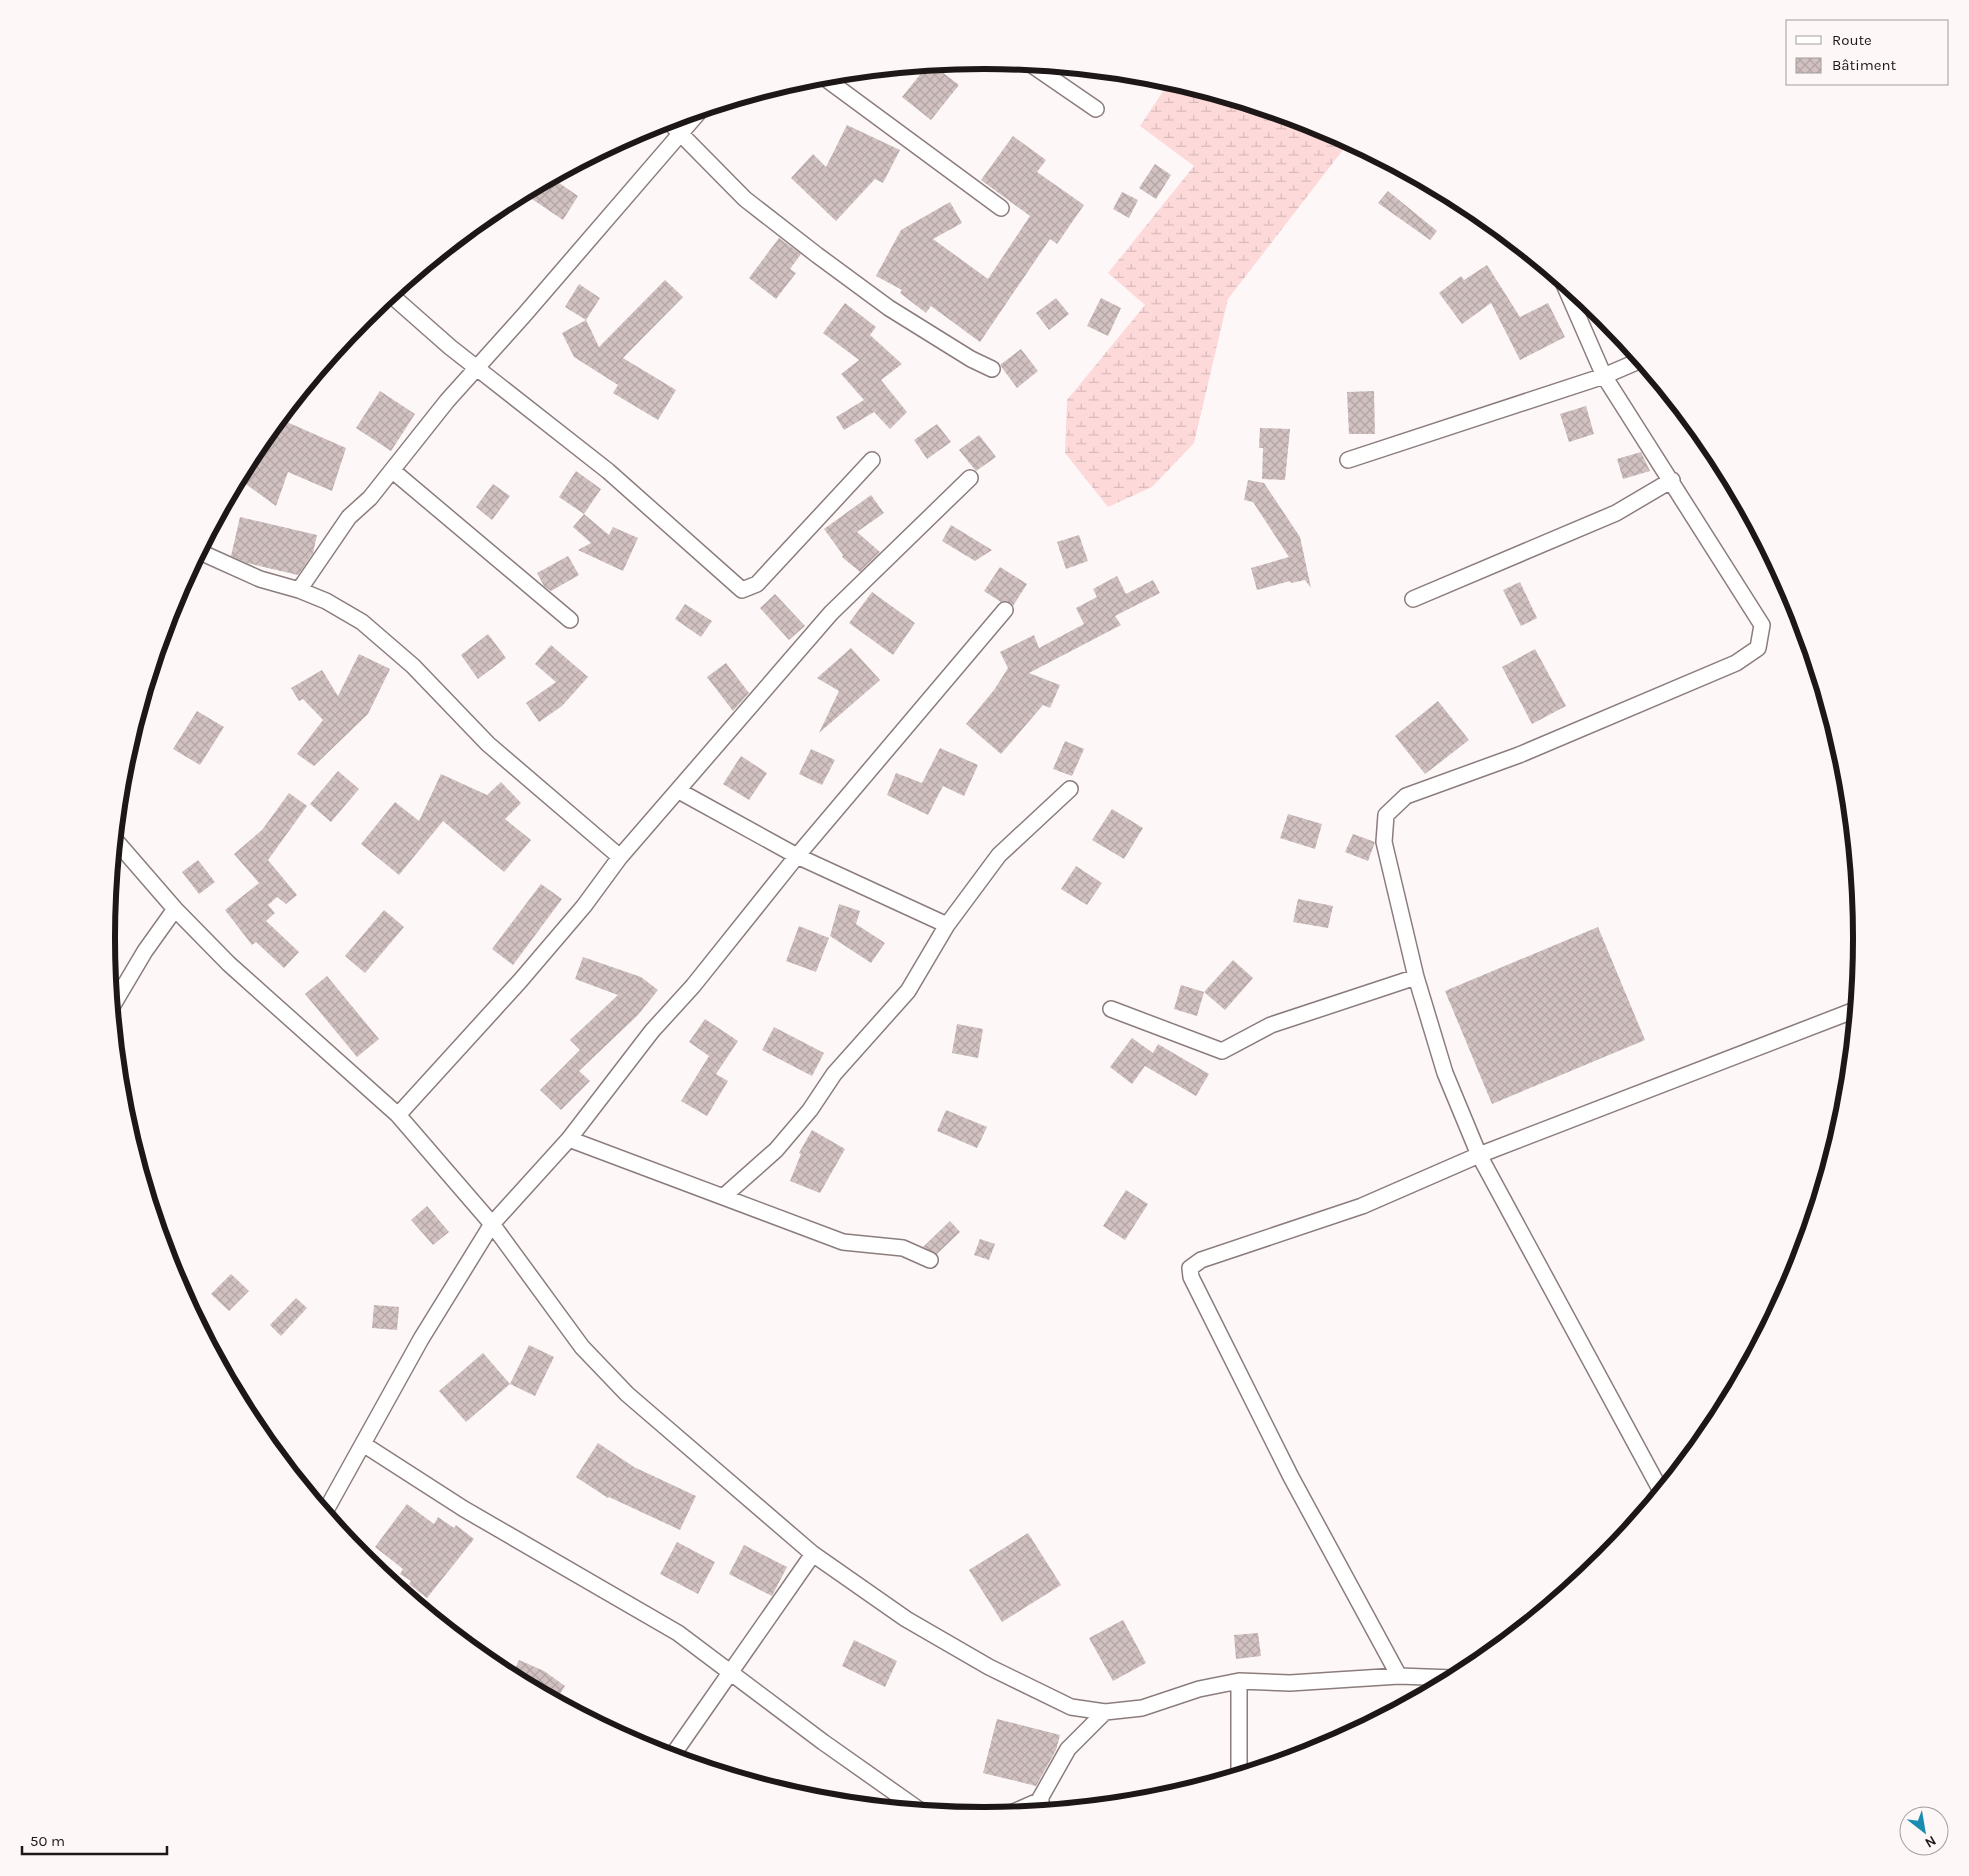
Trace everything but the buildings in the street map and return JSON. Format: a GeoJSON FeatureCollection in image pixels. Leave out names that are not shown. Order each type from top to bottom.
{"type":"FeatureCollection","features":[{"type":"Feature","properties":{"kind":"street"},"geometry":{"type":"LineString","coordinates":[[1041,71],[1096,110]]}},
{"type":"Feature","properties":{"kind":"street"},"geometry":{"type":"LineString","coordinates":[[831,82],[1001,208]]}},
{"type":"Feature","properties":{"kind":"street"},"geometry":{"type":"LineString","coordinates":[[299,590],[349,517],[370,498],[476,367],[532,307],[692,120]]}},
{"type":"Feature","properties":{"kind":"street"},"geometry":{"type":"LineString","coordinates":[[675,127],[745,199],[818,255],[889,308],[971,359],[992,369]]}},
{"type":"Feature","properties":{"kind":"street"},"geometry":{"type":"LineString","coordinates":[[1568,294],[1604,376],[1672,480],[1762,625],[1758,648],[1736,663],[1519,755],[1406,796],[1386,815],[1384,842],[1416,977],[1445,1073],[1479,1155],[1658,1486]]}},
{"type":"Feature","properties":{"kind":"street"},"geometry":{"type":"LineString","coordinates":[[395,299],[476,367],[608,471],[742,590],[757,584],[872,460]]}},
{"type":"Feature","properties":{"kind":"street"},"geometry":{"type":"LineString","coordinates":[[1348,460],[1604,376],[1636,362]]}},
{"type":"Feature","properties":{"kind":"street"},"geometry":{"type":"LineString","coordinates":[[393,471],[570,620]]}},
{"type":"Feature","properties":{"kind":"street"},"geometry":{"type":"LineString","coordinates":[[398,1115],[520,981],[584,906],[620,857],[831,613],[970,478]]}},
{"type":"Feature","properties":{"kind":"street"},"geometry":{"type":"LineString","coordinates":[[1413,598],[1616,514],[1672,480]]}},
{"type":"Feature","properties":{"kind":"street"},"geometry":{"type":"LineString","coordinates":[[205,554],[260,578],[299,590],[326,601],[362,622],[413,666],[488,744],[620,857]]}},
{"type":"Feature","properties":{"kind":"street"},"geometry":{"type":"LineString","coordinates":[[328,1507],[421,1340],[492,1224],[569,1139],[652,1031],[693,986],[797,856],[1005,610]]}},
{"type":"Feature","properties":{"kind":"street"},"geometry":{"type":"LineString","coordinates":[[724,1196],[776,1150],[810,1110],[834,1074],[908,991],[947,924],[999,854],[1070,789]]}},
{"type":"Feature","properties":{"kind":"street"},"geometry":{"type":"LineString","coordinates":[[679,791],[797,856],[947,924]]}},
{"type":"Feature","properties":{"kind":"street"},"geometry":{"type":"LineString","coordinates":[[121,847],[174,909],[229,964],[398,1115],[492,1224],[582,1347],[627,1394],[813,1554],[906,1619],[989,1667],[1071,1707],[1105,1712],[1142,1708],[1199,1689],[1239,1681],[1290,1683],[1399,1676],[1441,1678]]}},
{"type":"Feature","properties":{"kind":"street"},"geometry":{"type":"LineString","coordinates":[[117,998],[145,951],[174,909]]}},
{"type":"Feature","properties":{"kind":"street"},"geometry":{"type":"LineString","coordinates":[[1111,1009],[1222,1051],[1271,1025],[1416,977]]}},
{"type":"Feature","properties":{"kind":"street"},"geometry":{"type":"LineString","coordinates":[[1399,1676],[1291,1477],[1191,1277],[1190,1268],[1201,1260],[1362,1206],[1479,1155],[1850,1012]]}},
{"type":"Feature","properties":{"kind":"street"},"geometry":{"type":"LineString","coordinates":[[569,1139],[843,1242],[903,1248],[930,1260]]}},
{"type":"Feature","properties":{"kind":"street"},"geometry":{"type":"LineString","coordinates":[[363,1444],[464,1509],[678,1633],[730,1670],[823,1742],[909,1803]]}},
{"type":"Feature","properties":{"kind":"street"},"geometry":{"type":"LineString","coordinates":[[676,1750],[730,1670],[813,1554]]}},
{"type":"Feature","properties":{"kind":"street"},"geometry":{"type":"LineString","coordinates":[[1239,1681],[1239,1769]]}},
{"type":"Feature","properties":{"kind":"street"},"geometry":{"type":"LineString","coordinates":[[1037,1805],[1068,1749],[1105,1712]]}},
{"type":"Feature","properties":{"kind":"green space"},"geometry":{"type":"Polygon","coordinates":[[[1166,88],[1209,98],[1264,115],[1345,147],[1228,299],[1194,443],[1152,487],[1108,507],[1065,453],[1067,400],[1145,305],[1108,273],[1194,166],[1140,126],[1166,88]]]}}]}
